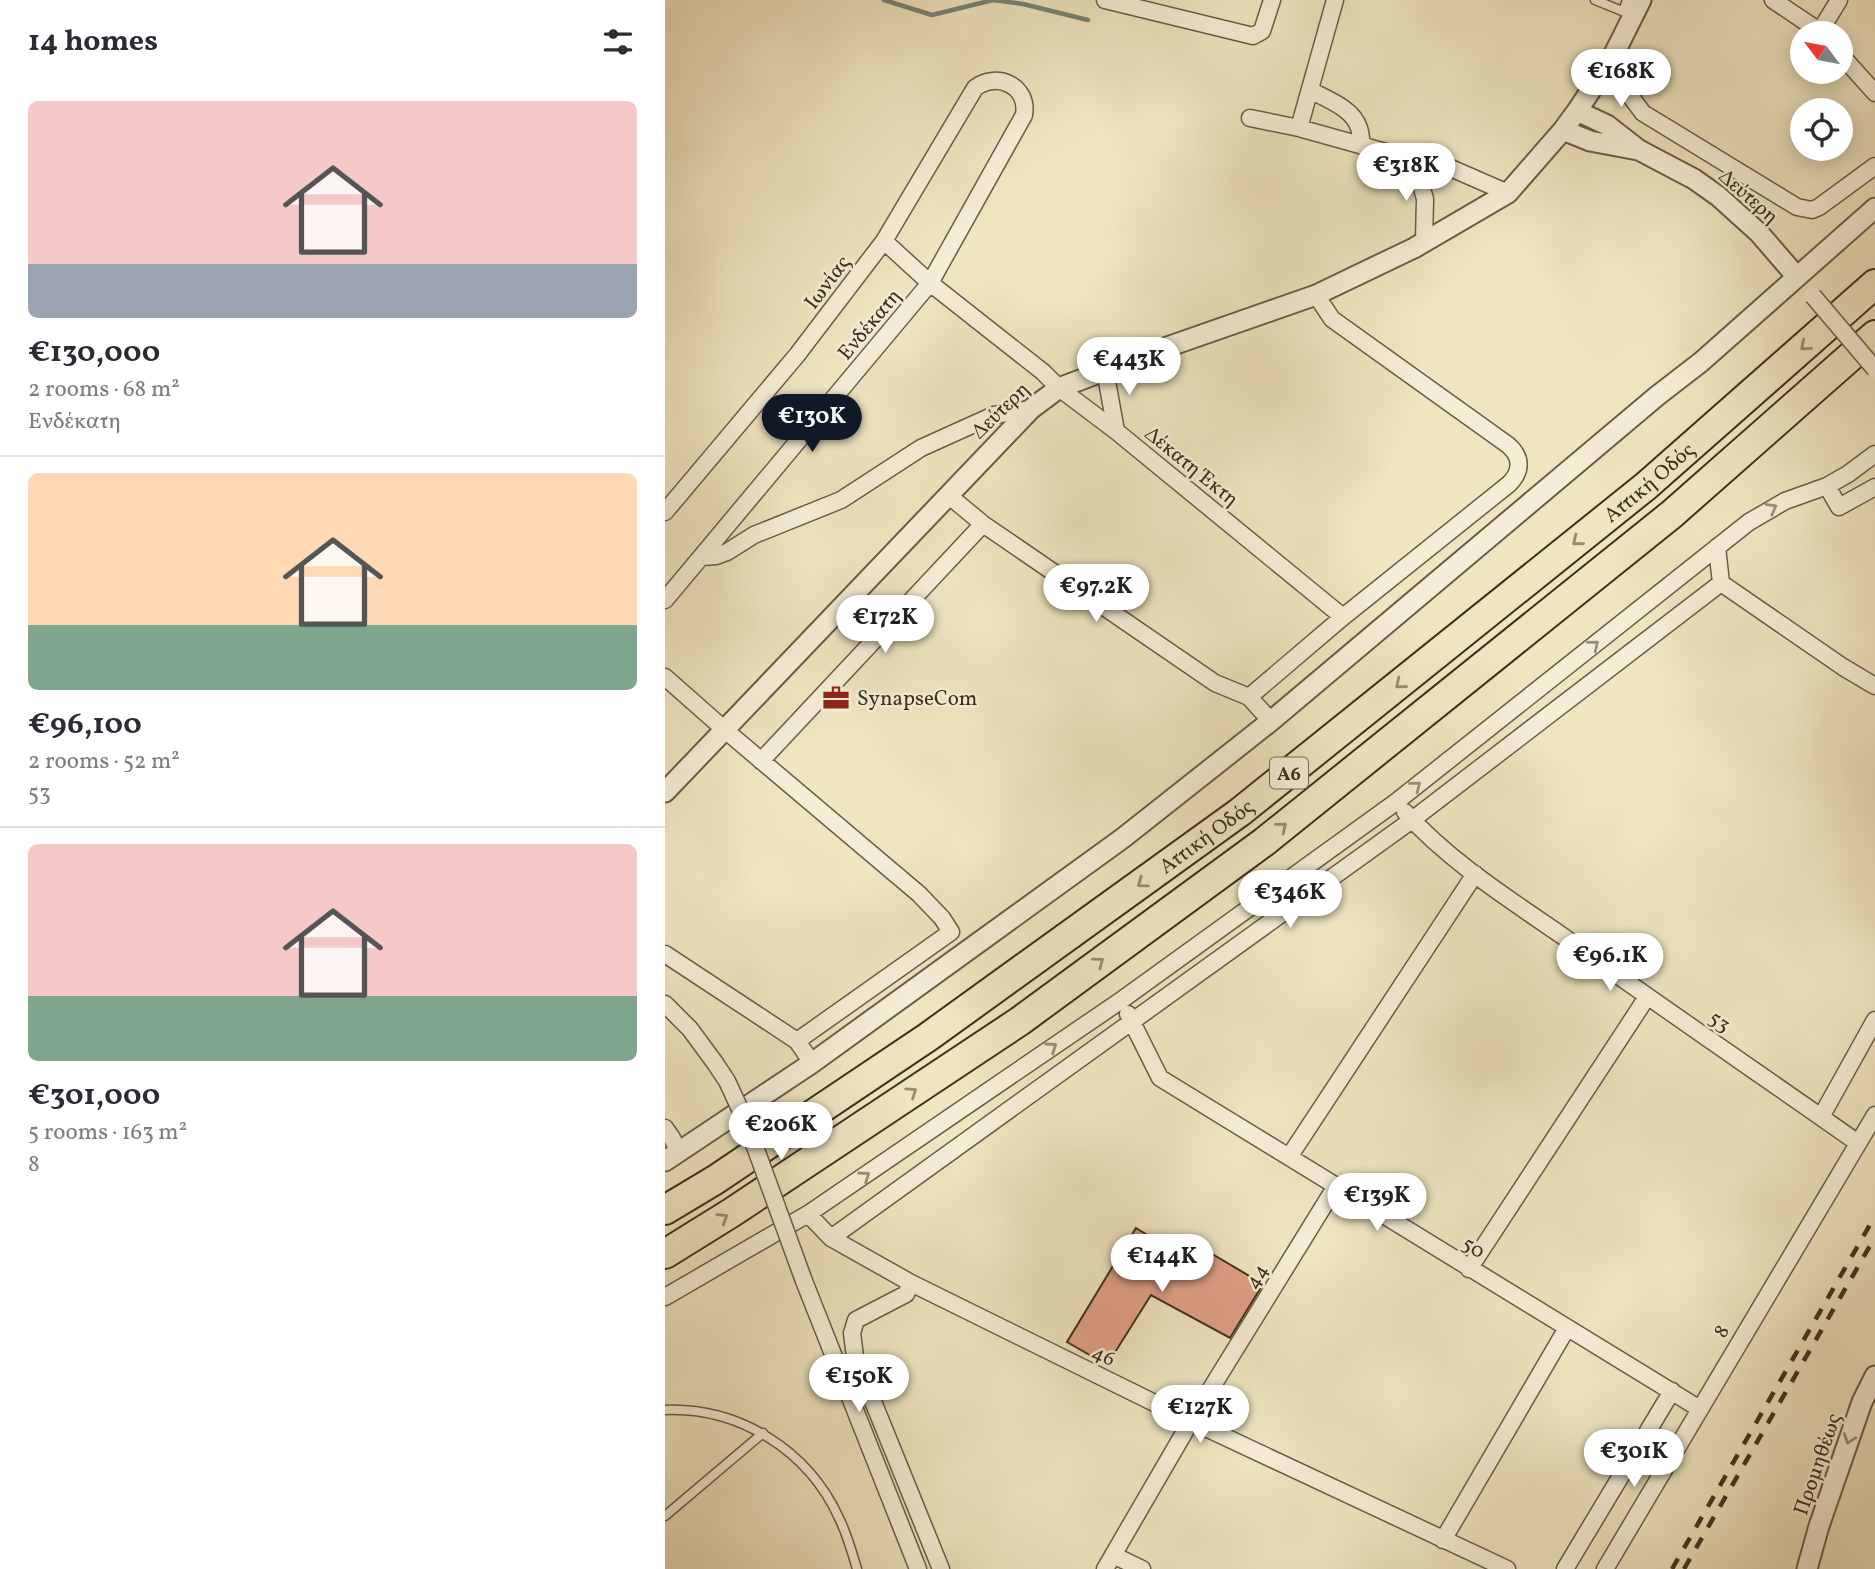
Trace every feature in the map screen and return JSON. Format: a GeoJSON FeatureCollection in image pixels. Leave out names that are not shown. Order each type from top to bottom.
{"type":"FeatureCollection","features":[{"type":"Feature","properties":{"kind":"highway","name":"Αττική Οδός"},"geometry":{"type":"LineString","coordinates":[[665,1210],[715,1180],[928,1037],[1240,812],[1646,486],[1875,284]]}},
{"type":"Feature","properties":{"kind":"highway","name":"Αττική Οδός"},"geometry":{"type":"LineString","coordinates":[[665,1254],[1020,1021],[1264,842],[1672,514],[1875,335]]}},
{"type":"Feature","properties":{"kind":"street"},"geometry":{"type":"LineString","coordinates":[[1105,0],[1137,4],[1170,17],[1253,36],[1262,31],[1272,0]]}},
{"type":"Feature","properties":{"kind":"street"},"geometry":{"type":"LineString","coordinates":[[1170,17],[1172,0]]}},
{"type":"Feature","properties":{"kind":"street"},"geometry":{"type":"LineString","coordinates":[[1299,128],[1335,0]]}},
{"type":"Feature","properties":{"kind":"street"},"geometry":{"type":"LineString","coordinates":[[1773,0],[1804,21]]}},
{"type":"Feature","properties":{"kind":"street"},"geometry":{"type":"LineString","coordinates":[[1827,21],[1839,0]]}},
{"type":"Feature","properties":{"kind":"street","name":"Δεύτερη"},"geometry":{"type":"LineString","coordinates":[[665,792],[1031,409],[1059,388],[1316,295],[1424,242],[1508,193],[1563,130],[1611,60],[1631,7]]}},
{"type":"Feature","properties":{"kind":"street"},"geometry":{"type":"LineString","coordinates":[[1611,60],[1643,113],[1797,207],[1812,210],[1819,207],[1875,166]]}},
{"type":"Feature","properties":{"kind":"street"},"geometry":{"type":"LineString","coordinates":[[1853,68],[1875,93]]}},
{"type":"Feature","properties":{"kind":"street","name":"Ιωνίας"},"geometry":{"type":"LineString","coordinates":[[665,512],[797,355],[884,241],[975,88],[995,80],[1009,85]]}},
{"type":"Feature","properties":{"kind":"street","name":"Ενδέκατη"},"geometry":{"type":"LineString","coordinates":[[665,600],[930,283],[1024,115],[1024,100],[1021,94],[1009,85]]}},
{"type":"Feature","properties":{"kind":"street"},"geometry":{"type":"LineString","coordinates":[[1310,90],[1346,110],[1354,118],[1359,127],[1362,146]]}},
{"type":"Feature","properties":{"kind":"street","name":"Δεύτερη"},"geometry":{"type":"LineString","coordinates":[[1577,111],[1607,125],[1639,150],[1694,179],[1719,196],[1759,233],[1875,369]]}},
{"type":"Feature","properties":{"kind":"street"},"geometry":{"type":"LineString","coordinates":[[1250,118],[1446,166],[1508,193]]}},
{"type":"Feature","properties":{"kind":"street","name":"Δεύτερη"},"geometry":{"type":"LineString","coordinates":[[1563,130],[1590,141],[1639,150]]}},
{"type":"Feature","properties":{"kind":"street"},"geometry":{"type":"LineString","coordinates":[[1414,160],[1425,200],[1424,242]]}},
{"type":"Feature","properties":{"kind":"street"},"geometry":{"type":"LineString","coordinates":[[665,1128],[672,1157],[812,1063],[1122,838],[1271,721],[1701,362],[1875,208]]}},
{"type":"Feature","properties":{"kind":"street","name":"Δέκατη Έκτη"},"geometry":{"type":"LineString","coordinates":[[884,241],[930,283],[1043,372],[1059,388],[1116,430],[1343,617]]}},
{"type":"Feature","properties":{"kind":"street"},"geometry":{"type":"LineString","coordinates":[[1249,697],[1343,617],[1509,484],[1519,470],[1519,462],[1508,445],[1332,319],[1316,295]]}},
{"type":"Feature","properties":{"kind":"street"},"geometry":{"type":"LineString","coordinates":[[1105,370],[1116,430]]}},
{"type":"Feature","properties":{"kind":"street"},"geometry":{"type":"LineString","coordinates":[[702,557],[727,552],[754,535],[841,500],[921,448],[994,415],[1031,409]]}},
{"type":"Feature","properties":{"kind":"street"},"geometry":{"type":"LineString","coordinates":[[665,1297],[808,1214],[1122,999],[1396,802],[1765,511],[1827,486],[1875,454]]}},
{"type":"Feature","properties":{"kind":"street"},"geometry":{"type":"LineString","coordinates":[[1827,486],[1839,507],[1875,487]]}},
{"type":"Feature","properties":{"kind":"street"},"geometry":{"type":"LineString","coordinates":[[948,495],[983,524],[1215,683],[1249,697],[1271,721]]}},
{"type":"Feature","properties":{"kind":"street"},"geometry":{"type":"LineString","coordinates":[[761,761],[983,524]]}},
{"type":"Feature","properties":{"kind":"street"},"geometry":{"type":"LineString","coordinates":[[1717,547],[1721,583],[1875,686]]}},
{"type":"Feature","properties":{"kind":"street"},"geometry":{"type":"LineString","coordinates":[[831,1238],[1412,820],[1721,583]]}},
{"type":"Feature","properties":{"kind":"street"},"geometry":{"type":"LineString","coordinates":[[665,677],[919,894],[942,918],[951,932],[797,1041]]}},
{"type":"Feature","properties":{"kind":"street","name":"53"},"geometry":{"type":"LineString","coordinates":[[1396,802],[1425,834],[1475,874],[1858,1143]]}},
{"type":"Feature","properties":{"kind":"street"},"geometry":{"type":"LineString","coordinates":[[1289,1157],[1475,874]]}},
{"type":"Feature","properties":{"kind":"street"},"geometry":{"type":"LineString","coordinates":[[665,954],[797,1041],[812,1063]]}},
{"type":"Feature","properties":{"kind":"street"},"geometry":{"type":"LineString","coordinates":[[1469,1269],[1647,997]]}},
{"type":"Feature","properties":{"kind":"street","name":"50"},"geometry":{"type":"LineString","coordinates":[[1122,999],[1160,1079],[1700,1409]]}},
{"type":"Feature","properties":{"kind":"street"},"geometry":{"type":"LineString","coordinates":[[665,1004],[690,1029],[715,1063],[727,1081],[746,1122],[804,1281],[918,1569]]}},
{"type":"Feature","properties":{"kind":"street"},"geometry":{"type":"LineString","coordinates":[[1821,1117],[1875,1020]]}},
{"type":"Feature","properties":{"kind":"street","name":"8"},"geometry":{"type":"LineString","coordinates":[[1605,1569],[1875,1115]]}},
{"type":"Feature","properties":{"kind":"street","name":"44"},"geometry":{"type":"LineString","coordinates":[[1109,1562],[1191,1421],[1336,1186]]}},
{"type":"Feature","properties":{"kind":"street","name":"46"},"geometry":{"type":"LineString","coordinates":[[808,1214],[831,1238],[911,1283],[1191,1421],[1507,1569]]}},
{"type":"Feature","properties":{"kind":"street"},"geometry":{"type":"LineString","coordinates":[[911,1283],[906,1294],[856,1320],[852,1333],[855,1357],[941,1569]]}},
{"type":"Feature","properties":{"kind":"street"},"geometry":{"type":"LineString","coordinates":[[1443,1540],[1567,1328]]}},
{"type":"Feature","properties":{"kind":"street","name":"Προμηθέως"},"geometry":{"type":"LineString","coordinates":[[1807,1569],[1819,1526],[1863,1402],[1875,1376]]}},
{"type":"Feature","properties":{"kind":"street"},"geometry":{"type":"LineString","coordinates":[[1565,1569],[1672,1391]]}},
{"type":"Feature","properties":{"kind":"street"},"geometry":{"type":"LineString","coordinates":[[1109,1562],[1142,1569]]}},
{"type":"Feature","properties":{"kind":"lane"},"geometry":{"type":"LineString","coordinates":[[1595,0],[1631,7]]}},
{"type":"Feature","properties":{"kind":"lane"},"geometry":{"type":"LineString","coordinates":[[665,1410],[708,1412],[763,1433],[785,1448],[821,1486],[839,1517],[857,1569]]}},
{"type":"Feature","properties":{"kind":"lane"},"geometry":{"type":"LineString","coordinates":[[665,1516],[763,1433]]}},
{"type":"Feature","properties":{"kind":"building"},"geometry":{"type":"Polygon","coordinates":[[[1136,1228],[1193,1263],[1202,1248],[1263,1284],[1230,1338],[1151,1295],[1107,1365],[1067,1342],[1136,1228]]]}},
{"type":"Feature","properties":{"kind":"waterway"},"geometry":{"type":"LineString","coordinates":[[884,0],[932,15],[993,0],[1023,4],[1088,20]]}},
{"type":"Feature","properties":{"kind":"railway"},"geometry":{"type":"LineString","coordinates":[[1672,1569],[1875,1216]]}},
{"type":"Feature","properties":{"kind":"railway"},"geometry":{"type":"LineString","coordinates":[[1684,1569],[1875,1237]]}},
{"type":"Feature","properties":{"kind":"place","name":"SynapseCom"},"geometry":{"type":"Point","coordinates":[836,698]}}]}
